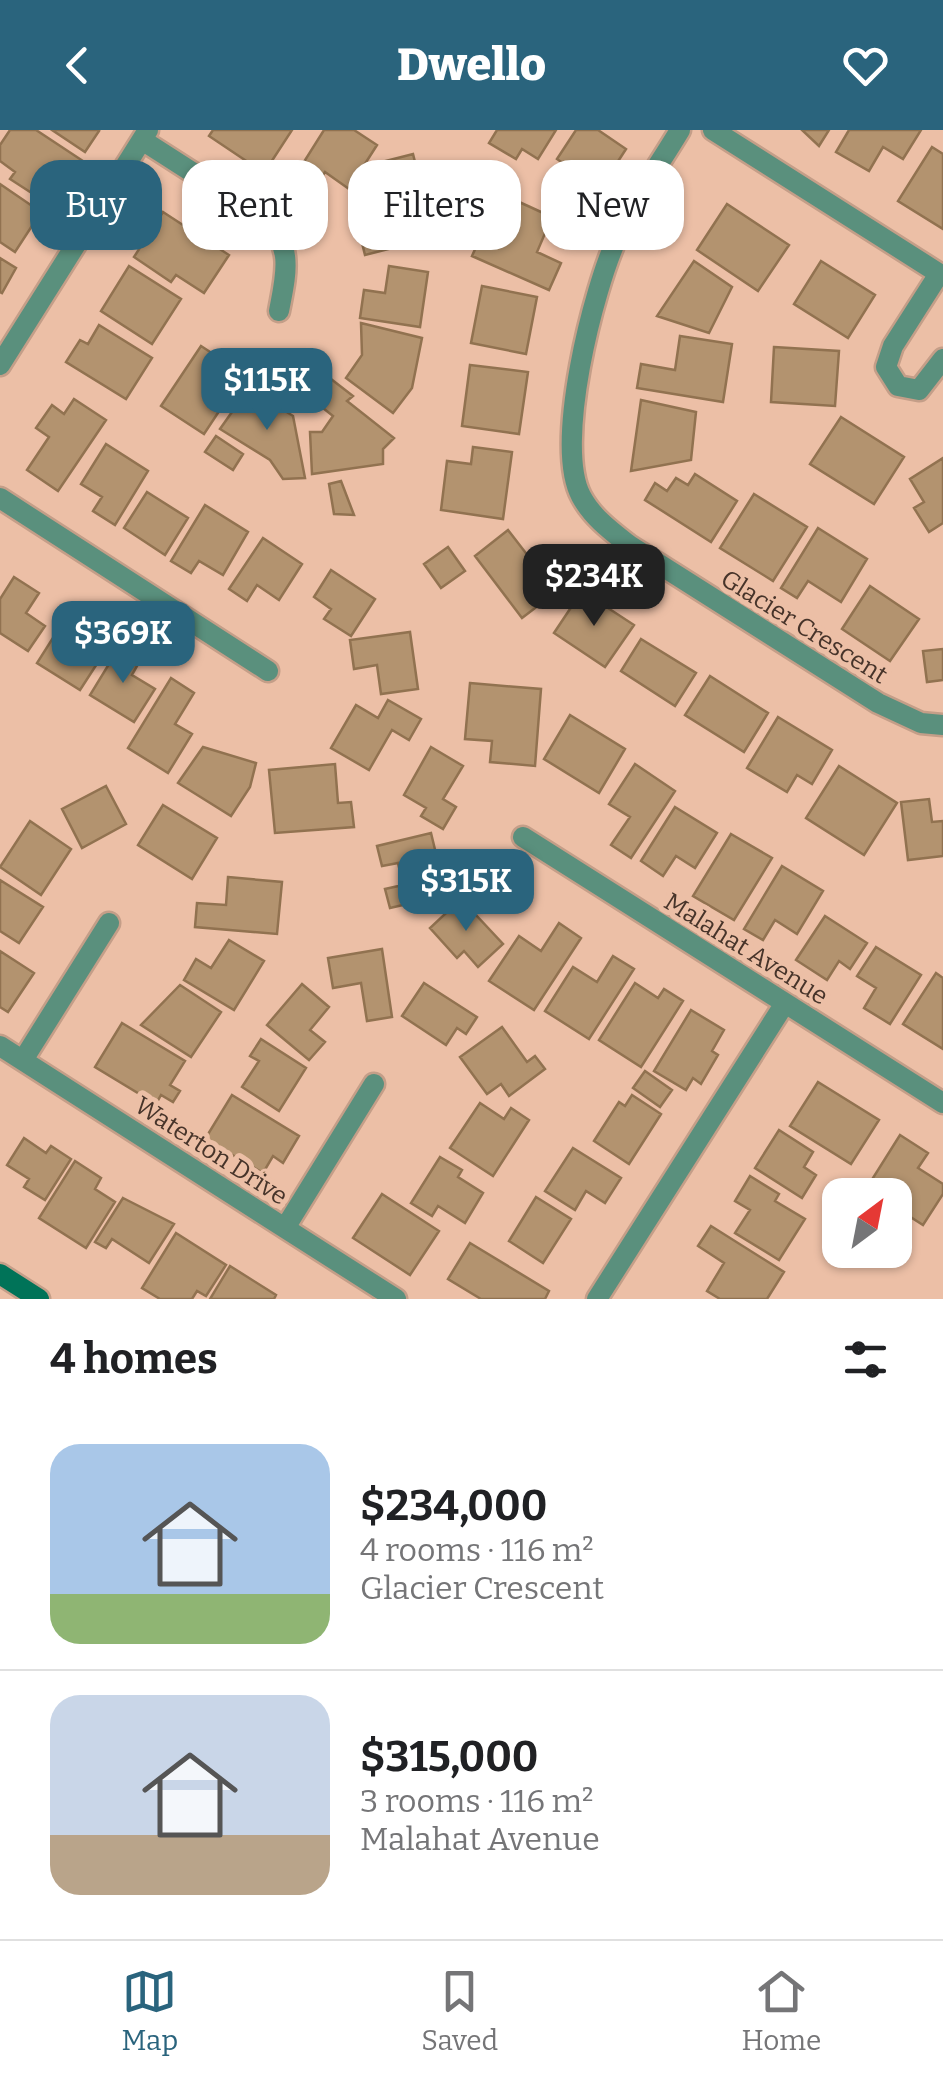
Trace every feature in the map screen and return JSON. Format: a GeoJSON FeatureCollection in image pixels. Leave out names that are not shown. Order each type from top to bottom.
{"type":"FeatureCollection","features":[{"type":"Feature","properties":{"kind":"main road"},"geometry":{"type":"LineString","coordinates":[[0,1274],[31,1297]]}},
{"type":"Feature","properties":{"kind":"street","name":"Glacier Crescent"},"geometry":{"type":"LineString","coordinates":[[680,130],[630,212],[601,278],[571,424],[570,464],[581,497],[593,514],[629,545],[878,703],[903,717],[943,726]]}},
{"type":"Feature","properties":{"kind":"street"},"geometry":{"type":"LineString","coordinates":[[713,130],[941,275],[893,346],[886,367],[898,386],[918,390],[943,359]]}},
{"type":"Feature","properties":{"kind":"street"},"geometry":{"type":"LineString","coordinates":[[0,365],[145,135],[282,235],[287,267],[280,312]]}},
{"type":"Feature","properties":{"kind":"street"},"geometry":{"type":"LineString","coordinates":[[0,498],[268,671]]}},
{"type":"Feature","properties":{"kind":"street","name":"Malahat Avenue"},"geometry":{"type":"LineString","coordinates":[[523,838],[943,1103]]}},
{"type":"Feature","properties":{"kind":"street"},"geometry":{"type":"LineString","coordinates":[[23,1060],[109,923]]}},
{"type":"Feature","properties":{"kind":"street"},"geometry":{"type":"LineString","coordinates":[[598,1299],[785,1003]]}},
{"type":"Feature","properties":{"kind":"street","name":"Waterton Drive"},"geometry":{"type":"LineString","coordinates":[[0,1046],[396,1299]]}},
{"type":"Feature","properties":{"kind":"street"},"geometry":{"type":"LineString","coordinates":[[285,1228],[374,1084]]}},
{"type":"Feature","properties":{"kind":"building"},"geometry":{"type":"Polygon","coordinates":[[[10,130],[36,130],[81,160],[30,160],[30,192],[10,179],[15,172],[0,161],[0,145],[10,130]]]}},
{"type":"Feature","properties":{"kind":"building"},"geometry":{"type":"Polygon","coordinates":[[[52,130],[97,130],[99,131],[85,152],[52,130]]]}},
{"type":"Feature","properties":{"kind":"building"},"geometry":{"type":"Polygon","coordinates":[[[213,130],[292,130],[272,160],[245,160],[209,136],[213,130]]]}},
{"type":"Feature","properties":{"kind":"building"},"geometry":{"type":"Polygon","coordinates":[[[324,130],[354,130],[377,145],[367,160],[348,160],[348,188],[328,174],[328,160],[305,160],[324,130]]]}},
{"type":"Feature","properties":{"kind":"building"},"geometry":{"type":"Polygon","coordinates":[[[497,130],[556,130],[538,159],[522,149],[516,159],[489,143],[497,130]]]}},
{"type":"Feature","properties":{"kind":"building"},"geometry":{"type":"Polygon","coordinates":[[[576,130],[598,130],[626,149],[619,160],[557,159],[576,130]]]}},
{"type":"Feature","properties":{"kind":"building"},"geometry":{"type":"Polygon","coordinates":[[[802,130],[829,130],[819,146],[802,130]]]}},
{"type":"Feature","properties":{"kind":"building"},"geometry":{"type":"Polygon","coordinates":[[[849,130],[921,130],[903,159],[883,147],[869,171],[836,152],[849,130]]]}},
{"type":"Feature","properties":{"kind":"building"},"geometry":{"type":"Polygon","coordinates":[[[932,147],[943,154],[943,229],[898,201],[932,147]]]}},
{"type":"Feature","properties":{"kind":"building"},"geometry":{"type":"Polygon","coordinates":[[[413,154],[414,160],[390,160],[413,154]]]}},
{"type":"Feature","properties":{"kind":"building"},"geometry":{"type":"Polygon","coordinates":[[[0,184],[30,204],[30,229],[15,252],[0,242],[0,184]]]}},
{"type":"Feature","properties":{"kind":"building"},"geometry":{"type":"Polygon","coordinates":[[[521,203],[541,212],[541,243],[537,252],[561,263],[549,290],[472,256],[475,250],[521,250],[521,203]]]}},
{"type":"Feature","properties":{"kind":"building"},"geometry":{"type":"Polygon","coordinates":[[[727,204],[789,245],[758,291],[697,250],[727,204]]]}},
{"type":"Feature","properties":{"kind":"building"},"geometry":{"type":"Polygon","coordinates":[[[162,214],[182,224],[182,250],[221,250],[229,255],[204,293],[176,275],[171,282],[134,257],[139,250],[162,250],[162,214]]]}},
{"type":"Feature","properties":{"kind":"building"},"geometry":{"type":"Polygon","coordinates":[[[0,258],[16,268],[2,293],[0,292],[0,258]]]}},
{"type":"Feature","properties":{"kind":"building"},"geometry":{"type":"Polygon","coordinates":[[[694,261],[732,287],[709,333],[657,316],[694,261]]]}},
{"type":"Feature","properties":{"kind":"building"},"geometry":{"type":"Polygon","coordinates":[[[821,261],[875,295],[848,338],[794,304],[821,261]]]}},
{"type":"Feature","properties":{"kind":"building"},"geometry":{"type":"Polygon","coordinates":[[[129,266],[181,299],[152,344],[101,311],[129,266]]]}},
{"type":"Feature","properties":{"kind":"building"},"geometry":{"type":"Polygon","coordinates":[[[389,266],[428,272],[420,327],[360,318],[364,290],[385,293],[389,266]]]}},
{"type":"Feature","properties":{"kind":"building"},"geometry":{"type":"Polygon","coordinates":[[[482,286],[537,297],[526,354],[471,343],[482,286]]]}},
{"type":"Feature","properties":{"kind":"building"},"geometry":{"type":"Polygon","coordinates":[[[361,323],[422,338],[412,388],[393,413],[346,378],[362,355],[361,323]]]}},
{"type":"Feature","properties":{"kind":"building"},"geometry":{"type":"Polygon","coordinates":[[[99,325],[152,358],[126,399],[66,362],[80,340],[88,344],[99,325]]]}},
{"type":"Feature","properties":{"kind":"building"},"geometry":{"type":"Polygon","coordinates":[[[680,336],[732,344],[723,402],[637,388],[641,364],[675,370],[680,336]]]}},
{"type":"Feature","properties":{"kind":"building"},"geometry":{"type":"Polygon","coordinates":[[[201,346],[221,359],[212,372],[235,387],[204,434],[161,406],[201,346]]]}},
{"type":"Feature","properties":{"kind":"building"},"geometry":{"type":"Polygon","coordinates":[[[774,347],[839,351],[835,406],[771,402],[774,347]]]}},
{"type":"Feature","properties":{"kind":"building"},"geometry":{"type":"Polygon","coordinates":[[[470,365],[528,372],[519,434],[462,426],[470,365]]]}},
{"type":"Feature","properties":{"kind":"building"},"geometry":{"type":"Polygon","coordinates":[[[331,379],[353,396],[347,401],[394,438],[383,449],[383,464],[312,474],[310,432],[322,432],[333,416],[313,400],[331,379]]]}},
{"type":"Feature","properties":{"kind":"building"},"geometry":{"type":"Polygon","coordinates":[[[249,388],[293,416],[305,478],[283,479],[270,460],[220,429],[249,388]]]}},
{"type":"Feature","properties":{"kind":"building"},"geometry":{"type":"Polygon","coordinates":[[[74,399],[106,420],[58,491],[27,470],[49,437],[36,428],[52,405],[64,414],[74,399]]]}},
{"type":"Feature","properties":{"kind":"building"},"geometry":{"type":"Polygon","coordinates":[[[641,400],[696,412],[691,460],[631,471],[641,400]]]}},
{"type":"Feature","properties":{"kind":"building"},"geometry":{"type":"Polygon","coordinates":[[[841,417],[904,457],[874,504],[810,464],[841,417]]]}},
{"type":"Feature","properties":{"kind":"building"},"geometry":{"type":"Polygon","coordinates":[[[216,436],[243,454],[233,470],[205,452],[216,436]]]}},
{"type":"Feature","properties":{"kind":"building"},"geometry":{"type":"Polygon","coordinates":[[[106,444],[148,471],[115,525],[93,511],[102,497],[81,484],[106,444]]]}},
{"type":"Feature","properties":{"kind":"building"},"geometry":{"type":"Polygon","coordinates":[[[473,447],[512,452],[503,519],[441,510],[447,461],[471,464],[473,447]]]}},
{"type":"Feature","properties":{"kind":"building"},"geometry":{"type":"Polygon","coordinates":[[[943,458],[943,523],[929,532],[914,508],[924,502],[910,479],[943,458]]]}},
{"type":"Feature","properties":{"kind":"building"},"geometry":{"type":"Polygon","coordinates":[[[695,474],[737,501],[711,542],[645,500],[655,483],[667,491],[676,478],[688,485],[695,474]]]}},
{"type":"Feature","properties":{"kind":"building"},"geometry":{"type":"Polygon","coordinates":[[[341,481],[354,515],[334,514],[329,484],[341,481]]]}},
{"type":"Feature","properties":{"kind":"building"},"geometry":{"type":"Polygon","coordinates":[[[147,492],[188,518],[165,555],[124,528],[147,492]]]}},
{"type":"Feature","properties":{"kind":"building"},"geometry":{"type":"Polygon","coordinates":[[[754,494],[807,527],[773,581],[720,548],[754,494]]]}},
{"type":"Feature","properties":{"kind":"building"},"geometry":{"type":"Polygon","coordinates":[[[205,505],[248,532],[223,575],[199,561],[191,573],[171,561],[205,505]]]}},
{"type":"Feature","properties":{"kind":"building"},"geometry":{"type":"Polygon","coordinates":[[[818,528],[867,559],[841,602],[808,581],[797,598],[781,588],[818,528]]]}},
{"type":"Feature","properties":{"kind":"building"},"geometry":{"type":"Polygon","coordinates":[[[508,530],[556,592],[522,618],[475,556],[508,530]]]}},
{"type":"Feature","properties":{"kind":"building"},"geometry":{"type":"Polygon","coordinates":[[[263,538],[302,564],[279,600],[257,585],[247,601],[229,589],[263,538]]]}},
{"type":"Feature","properties":{"kind":"building"},"geometry":{"type":"Polygon","coordinates":[[[448,547],[465,571],[441,588],[424,564],[448,547]]]}},
{"type":"Feature","properties":{"kind":"building"},"geometry":{"type":"Polygon","coordinates":[[[331,570],[375,599],[351,636],[324,619],[331,609],[314,597],[331,570]]]}},
{"type":"Feature","properties":{"kind":"building"},"geometry":{"type":"Polygon","coordinates":[[[14,577],[39,593],[26,613],[45,626],[28,651],[0,633],[0,599],[14,577]]]}},
{"type":"Feature","properties":{"kind":"building"},"geometry":{"type":"Polygon","coordinates":[[[870,586],[919,619],[890,661],[842,629],[870,586]]]}},
{"type":"Feature","properties":{"kind":"building"},"geometry":{"type":"Polygon","coordinates":[[[582,591],[634,625],[605,667],[554,633],[582,591]]]}},
{"type":"Feature","properties":{"kind":"building"},"geometry":{"type":"Polygon","coordinates":[[[70,611],[113,639],[80,690],[37,663],[70,611]]]}},
{"type":"Feature","properties":{"kind":"building"},"geometry":{"type":"Polygon","coordinates":[[[410,632],[418,689],[381,694],[377,665],[354,669],[350,640],[410,632]]]}},
{"type":"Feature","properties":{"kind":"building"},"geometry":{"type":"Polygon","coordinates":[[[641,639],[696,673],[675,706],[621,671],[641,639]]]}},
{"type":"Feature","properties":{"kind":"building"},"geometry":{"type":"Polygon","coordinates":[[[120,646],[141,659],[132,675],[155,689],[134,722],[90,695],[120,646]]]}},
{"type":"Feature","properties":{"kind":"building"},"geometry":{"type":"Polygon","coordinates":[[[943,649],[943,680],[927,682],[923,651],[943,649]]]}},
{"type":"Feature","properties":{"kind":"building"},"geometry":{"type":"Polygon","coordinates":[[[710,676],[768,713],[744,752],[685,715],[710,676]]]}},
{"type":"Feature","properties":{"kind":"building"},"geometry":{"type":"Polygon","coordinates":[[[171,678],[194,693],[175,724],[192,734],[168,773],[128,748],[171,678]]]}},
{"type":"Feature","properties":{"kind":"building"},"geometry":{"type":"Polygon","coordinates":[[[470,683],[541,689],[535,766],[490,762],[492,741],[465,739],[470,683]]]}},
{"type":"Feature","properties":{"kind":"building"},"geometry":{"type":"Polygon","coordinates":[[[388,700],[421,719],[409,740],[392,730],[369,770],[331,748],[356,705],[378,718],[388,700]]]}},
{"type":"Feature","properties":{"kind":"building"},"geometry":{"type":"Polygon","coordinates":[[[570,715],[625,749],[599,793],[544,759],[570,715]]]}},
{"type":"Feature","properties":{"kind":"building"},"geometry":{"type":"Polygon","coordinates":[[[778,717],[832,750],[812,784],[797,775],[787,792],[747,768],[778,717]]]}},
{"type":"Feature","properties":{"kind":"building"},"geometry":{"type":"Polygon","coordinates":[[[203,747],[256,763],[250,787],[231,816],[178,783],[203,747]]]}},
{"type":"Feature","properties":{"kind":"building"},"geometry":{"type":"Polygon","coordinates":[[[431,747],[463,766],[443,799],[456,807],[443,829],[421,816],[426,808],[404,795],[431,747]]]}},
{"type":"Feature","properties":{"kind":"building"},"geometry":{"type":"Polygon","coordinates":[[[335,764],[338,803],[351,802],[354,827],[275,833],[269,770],[335,764]]]}},
{"type":"Feature","properties":{"kind":"building"},"geometry":{"type":"Polygon","coordinates":[[[635,764],[675,791],[631,858],[611,845],[630,817],[609,804],[635,764]]]}},
{"type":"Feature","properties":{"kind":"building"},"geometry":{"type":"Polygon","coordinates":[[[839,766],[897,803],[864,855],[806,818],[839,766]]]}},
{"type":"Feature","properties":{"kind":"building"},"geometry":{"type":"Polygon","coordinates":[[[106,786],[126,824],[82,848],[62,809],[106,786]]]}},
{"type":"Feature","properties":{"kind":"building"},"geometry":{"type":"Polygon","coordinates":[[[929,799],[932,822],[943,821],[943,856],[908,860],[901,802],[929,799]]]}},
{"type":"Feature","properties":{"kind":"building"},"geometry":{"type":"Polygon","coordinates":[[[163,805],[217,838],[192,879],[138,845],[163,805]]]}},
{"type":"Feature","properties":{"kind":"building"},"geometry":{"type":"Polygon","coordinates":[[[675,807],[717,833],[695,868],[676,856],[663,876],[641,861],[675,807]]]}},
{"type":"Feature","properties":{"kind":"building"},"geometry":{"type":"Polygon","coordinates":[[[30,821],[71,849],[41,895],[0,867],[30,821]]]}},
{"type":"Feature","properties":{"kind":"building"},"geometry":{"type":"Polygon","coordinates":[[[431,833],[446,895],[390,908],[385,889],[403,885],[398,863],[382,866],[377,846],[431,833]]]}},
{"type":"Feature","properties":{"kind":"building"},"geometry":{"type":"Polygon","coordinates":[[[731,834],[772,858],[734,920],[693,896],[731,834]]]}},
{"type":"Feature","properties":{"kind":"building"},"geometry":{"type":"Polygon","coordinates":[[[782,866],[823,891],[797,934],[775,920],[763,940],[744,929],[782,866]]]}},
{"type":"Feature","properties":{"kind":"building"},"geometry":{"type":"Polygon","coordinates":[[[228,877],[282,882],[277,934],[195,927],[197,903],[226,905],[228,877]]]}},
{"type":"Feature","properties":{"kind":"building"},"geometry":{"type":"Polygon","coordinates":[[[0,880],[43,907],[19,943],[0,931],[0,880]]]}},
{"type":"Feature","properties":{"kind":"building"},"geometry":{"type":"Polygon","coordinates":[[[461,899],[503,944],[478,967],[464,951],[457,958],[430,928],[461,899]]]}},
{"type":"Feature","properties":{"kind":"building"},"geometry":{"type":"Polygon","coordinates":[[[825,916],[867,943],[850,969],[839,961],[827,980],[796,960],[825,916]]]}},
{"type":"Feature","properties":{"kind":"building"},"geometry":{"type":"Polygon","coordinates":[[[559,923],[581,938],[534,1010],[489,981],[519,936],[541,951],[559,923]]]}},
{"type":"Feature","properties":{"kind":"building"},"geometry":{"type":"Polygon","coordinates":[[[229,940],[264,961],[234,1010],[184,980],[196,959],[211,968],[229,940]]]}},
{"type":"Feature","properties":{"kind":"building"},"geometry":{"type":"Polygon","coordinates":[[[876,947],[921,975],[890,1024],[864,1008],[876,988],[857,976],[876,947]]]}},
{"type":"Feature","properties":{"kind":"building"},"geometry":{"type":"Polygon","coordinates":[[[382,949],[392,1017],[367,1021],[361,983],[333,988],[328,958],[382,949]]]}},
{"type":"Feature","properties":{"kind":"building"},"geometry":{"type":"Polygon","coordinates":[[[0,951],[34,973],[8,1012],[0,1007],[0,951]]]}},
{"type":"Feature","properties":{"kind":"building"},"geometry":{"type":"Polygon","coordinates":[[[613,956],[634,969],[589,1039],[545,1011],[573,967],[597,982],[613,956]]]}},
{"type":"Feature","properties":{"kind":"building"},"geometry":{"type":"Polygon","coordinates":[[[936,973],[943,978],[943,1049],[903,1024],[936,973]]]}},
{"type":"Feature","properties":{"kind":"building"},"geometry":{"type":"Polygon","coordinates":[[[424,983],[477,1017],[466,1034],[457,1028],[446,1045],[402,1016],[424,983]]]}},
{"type":"Feature","properties":{"kind":"building"},"geometry":{"type":"Polygon","coordinates":[[[635,983],[658,998],[664,989],[683,1001],[641,1067],[599,1040],[635,983]]]}},
{"type":"Feature","properties":{"kind":"building"},"geometry":{"type":"Polygon","coordinates":[[[302,984],[329,1007],[310,1030],[325,1042],[309,1060],[267,1025],[302,984]]]}},
{"type":"Feature","properties":{"kind":"building"},"geometry":{"type":"Polygon","coordinates":[[[180,985],[221,1012],[191,1057],[141,1025],[180,985]]]}},
{"type":"Feature","properties":{"kind":"building"},"geometry":{"type":"Polygon","coordinates":[[[691,1010],[724,1030],[712,1051],[718,1055],[701,1084],[693,1078],[686,1090],[654,1071],[691,1010]]]}},
{"type":"Feature","properties":{"kind":"building"},"geometry":{"type":"Polygon","coordinates":[[[122,1023],[185,1061],[170,1085],[180,1091],[173,1102],[161,1095],[156,1104],[95,1067],[122,1023]]]}},
{"type":"Feature","properties":{"kind":"building"},"geometry":{"type":"Polygon","coordinates":[[[502,1027],[527,1062],[535,1056],[545,1069],[509,1096],[501,1084],[487,1094],[460,1057],[502,1027]]]}},
{"type":"Feature","properties":{"kind":"building"},"geometry":{"type":"Polygon","coordinates":[[[261,1039],[306,1068],[279,1111],[242,1087],[259,1061],[250,1056],[261,1039]]]}},
{"type":"Feature","properties":{"kind":"building"},"geometry":{"type":"Polygon","coordinates":[[[645,1071],[672,1090],[660,1107],[633,1088],[645,1071]]]}},
{"type":"Feature","properties":{"kind":"building"},"geometry":{"type":"Polygon","coordinates":[[[818,1082],[879,1120],[851,1164],[790,1126],[818,1082]]]}},
{"type":"Feature","properties":{"kind":"building"},"geometry":{"type":"Polygon","coordinates":[[[232,1095],[299,1136],[283,1163],[273,1156],[263,1173],[205,1139],[232,1095]]]}},
{"type":"Feature","properties":{"kind":"building"},"geometry":{"type":"Polygon","coordinates":[[[632,1095],[661,1114],[629,1164],[594,1141],[619,1102],[625,1106],[632,1095]]]}},
{"type":"Feature","properties":{"kind":"building"},"geometry":{"type":"Polygon","coordinates":[[[480,1103],[504,1119],[511,1108],[529,1120],[493,1176],[450,1148],[480,1103]]]}},
{"type":"Feature","properties":{"kind":"building"},"geometry":{"type":"Polygon","coordinates":[[[779,1130],[813,1152],[804,1167],[816,1175],[802,1198],[755,1168],[779,1130]]]}},
{"type":"Feature","properties":{"kind":"building"},"geometry":{"type":"Polygon","coordinates":[[[900,1135],[928,1153],[918,1168],[943,1184],[943,1194],[923,1225],[912,1218],[912,1178],[873,1178],[900,1135]]]}},
{"type":"Feature","properties":{"kind":"building"},"geometry":{"type":"Polygon","coordinates":[[[24,1138],[46,1153],[51,1146],[71,1159],[45,1200],[24,1187],[29,1179],[7,1165],[24,1138]]]}},
{"type":"Feature","properties":{"kind":"building"},"geometry":{"type":"Polygon","coordinates":[[[573,1148],[621,1178],[605,1203],[586,1191],[575,1210],[545,1191],[573,1148]]]}},
{"type":"Feature","properties":{"kind":"building"},"geometry":{"type":"Polygon","coordinates":[[[440,1157],[462,1170],[458,1177],[483,1193],[465,1223],[438,1206],[432,1216],[411,1203],[440,1157]]]}},
{"type":"Feature","properties":{"kind":"building"},"geometry":{"type":"Polygon","coordinates":[[[75,1161],[101,1178],[95,1189],[115,1202],[86,1248],[39,1218],[75,1161]]]}},
{"type":"Feature","properties":{"kind":"building"},"geometry":{"type":"Polygon","coordinates":[[[750,1176],[779,1194],[775,1201],[805,1219],[779,1260],[735,1233],[750,1210],[735,1201],[750,1176]]]}},
{"type":"Feature","properties":{"kind":"building"},"geometry":{"type":"Polygon","coordinates":[[[382,1194],[439,1231],[410,1275],[353,1238],[382,1194]]]}},
{"type":"Feature","properties":{"kind":"building"},"geometry":{"type":"Polygon","coordinates":[[[536,1197],[571,1219],[543,1263],[509,1241],[536,1197]]]}},
{"type":"Feature","properties":{"kind":"building"},"geometry":{"type":"Polygon","coordinates":[[[123,1198],[174,1224],[149,1263],[112,1239],[106,1248],[95,1242],[123,1198]]]}},
{"type":"Feature","properties":{"kind":"building"},"geometry":{"type":"Polygon","coordinates":[[[711,1226],[784,1272],[767,1299],[720,1299],[707,1291],[724,1263],[698,1246],[711,1226]]]}},
{"type":"Feature","properties":{"kind":"building"},"geometry":{"type":"Polygon","coordinates":[[[176,1233],[226,1265],[206,1296],[197,1291],[192,1299],[160,1299],[142,1288],[176,1233]]]}},
{"type":"Feature","properties":{"kind":"building"},"geometry":{"type":"Polygon","coordinates":[[[470,1243],[549,1291],[545,1299],[481,1299],[448,1279],[470,1243]]]}},
{"type":"Feature","properties":{"kind":"building"},"geometry":{"type":"Polygon","coordinates":[[[230,1266],[276,1295],[274,1299],[210,1299],[230,1266]]]}}]}
